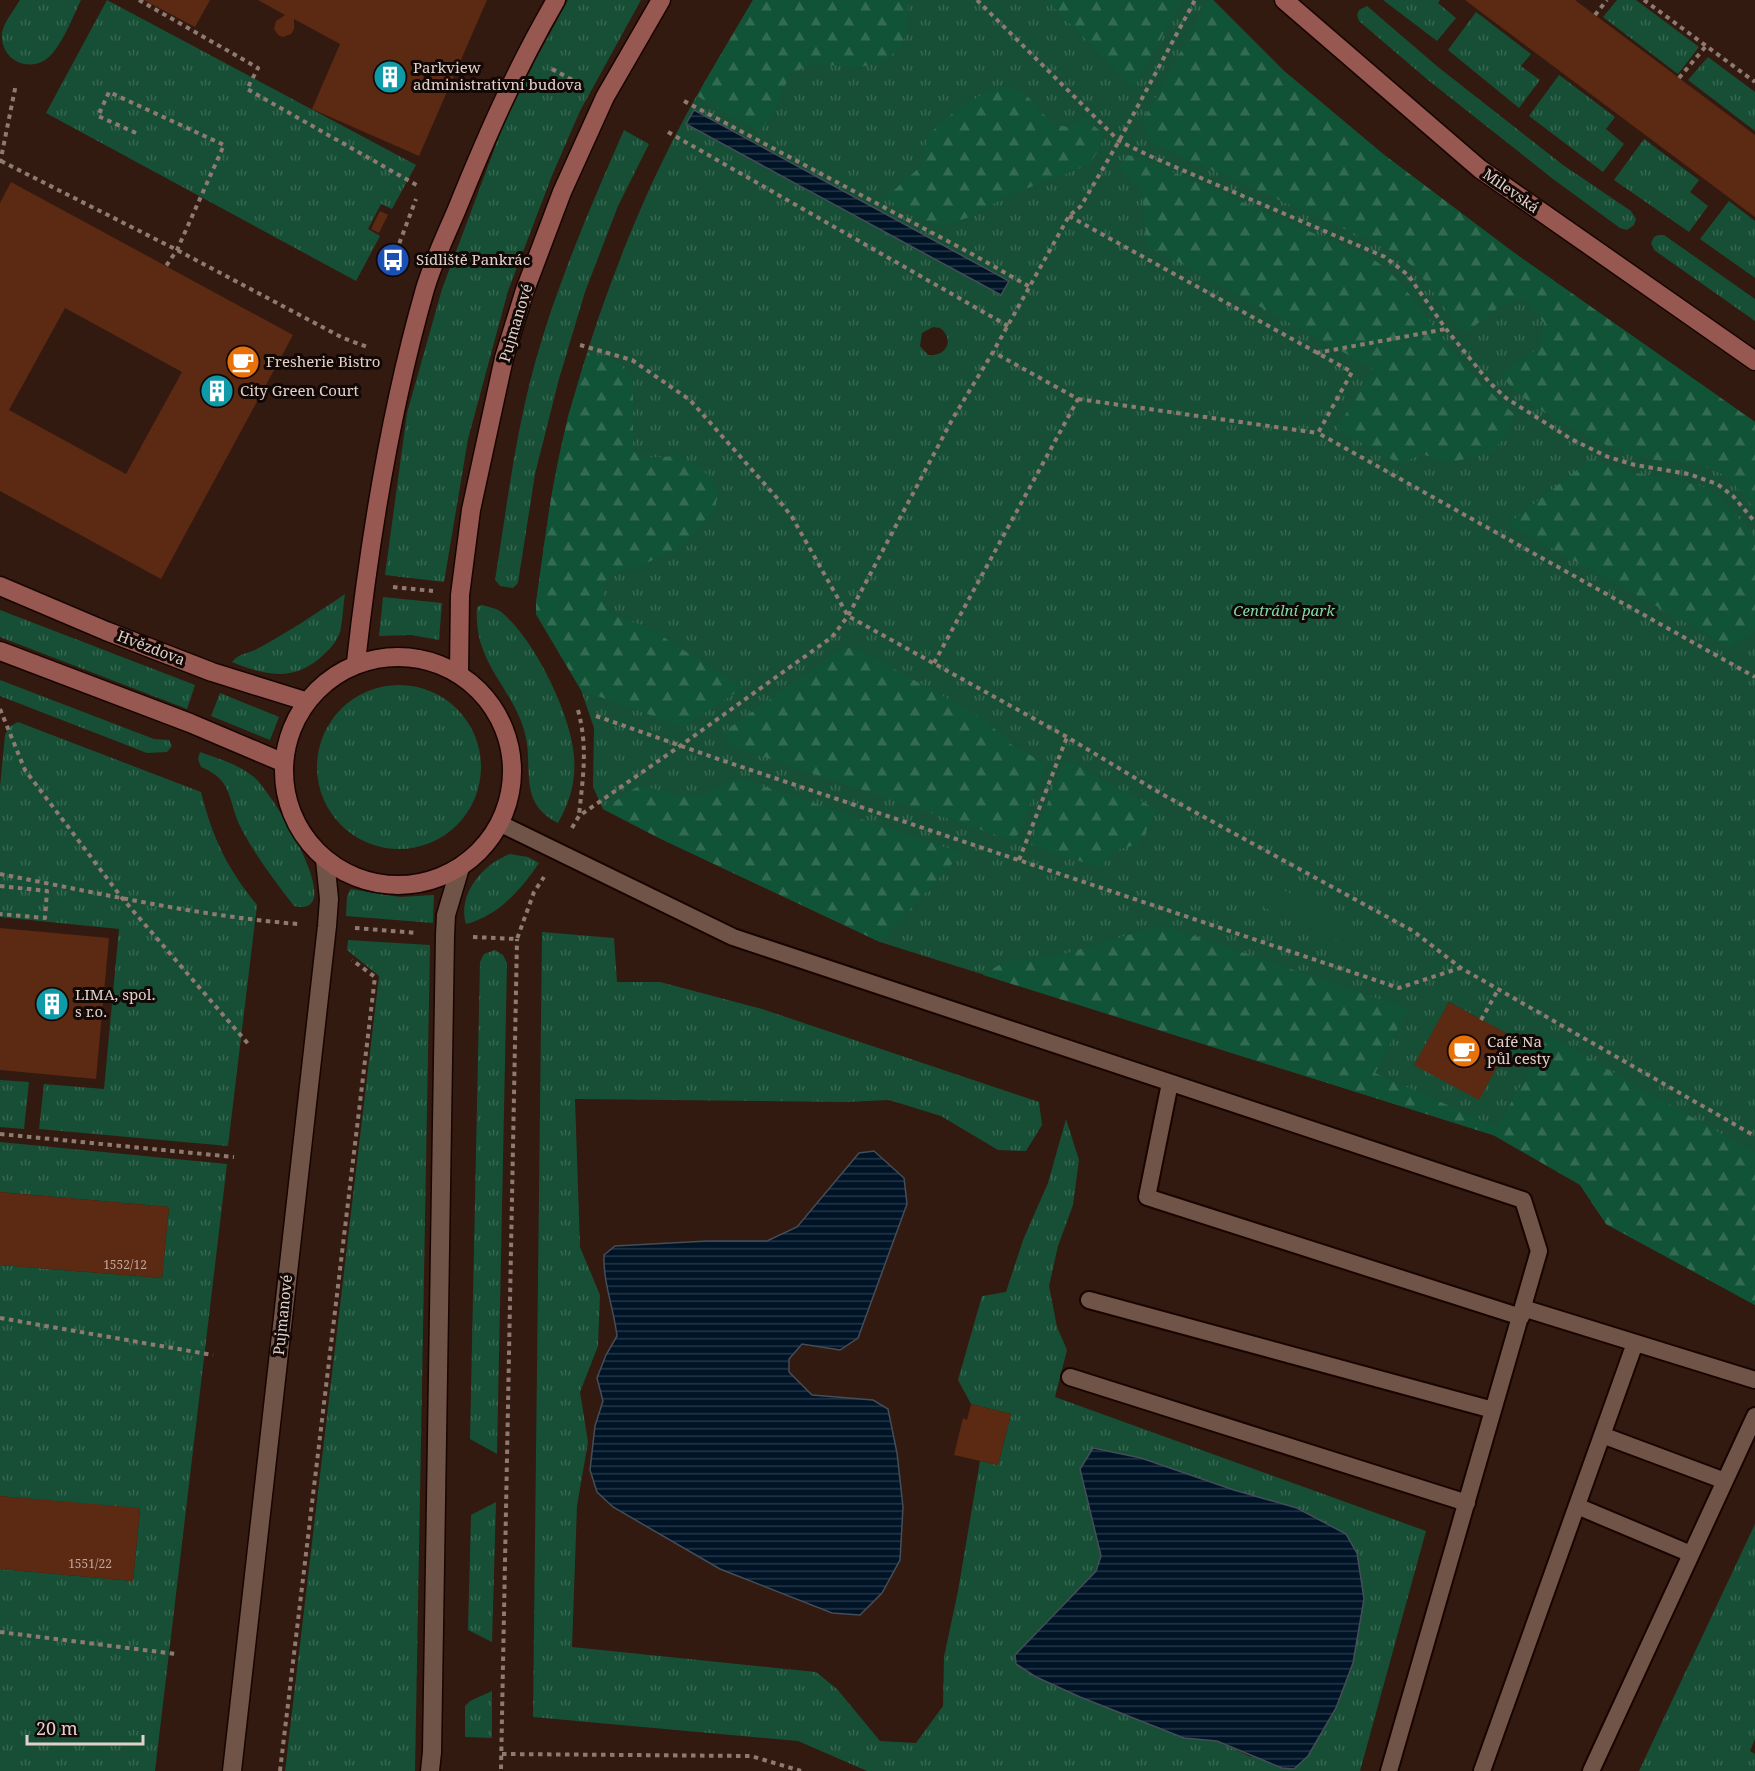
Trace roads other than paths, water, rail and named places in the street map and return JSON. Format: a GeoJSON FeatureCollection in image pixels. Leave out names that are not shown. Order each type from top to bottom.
{"type":"FeatureCollection","features":[{"type":"Feature","properties":{"kind":"street"},"geometry":{"type":"LineString","coordinates":[[356,662],[367,568],[393,413],[426,286],[499,107],[525,54],[556,0]]}},
{"type":"Feature","properties":{"kind":"street","name":"Pujmanové"},"geometry":{"type":"LineString","coordinates":[[459,672],[460,595],[471,510],[504,358],[525,290],[562,192],[605,97],[661,0]]}},
{"type":"Feature","properties":{"kind":"street","name":"Milevská"},"geometry":{"type":"LineString","coordinates":[[1284,0],[1480,169],[1755,361]]}},
{"type":"Feature","properties":{"kind":"street","name":"Hvězdova"},"geometry":{"type":"LineString","coordinates":[[0,586],[106,631],[212,672],[305,701]]}},
{"type":"Feature","properties":{"kind":"street"},"geometry":{"type":"LineString","coordinates":[[0,651],[190,723],[282,762]]}},
{"type":"Feature","properties":{"kind":"street"},"geometry":{"type":"LineString","coordinates":[[390,655],[426,658],[459,672],[491,701],[510,740],[513,783],[501,824],[460,868],[427,883],[391,886],[356,878],[325,860],[300,832],[286,798],[282,762],[305,701],[356,662],[390,655]]}},
{"type":"Feature","properties":{"kind":"street","name":"Pujmanové"},"geometry":{"type":"LineString","coordinates":[[232,1771],[327,926],[329,899],[325,860]]}},
{"type":"Feature","properties":{"kind":"street"},"geometry":{"type":"LineString","coordinates":[[430,1771],[445,935],[446,915],[460,868]]}},
{"type":"Feature","properties":{"kind":"lane"},"geometry":{"type":"LineString","coordinates":[[501,824],[733,937],[1523,1200],[1539,1251],[1389,1771]]}},
{"type":"Feature","properties":{"kind":"lane"},"geometry":{"type":"LineString","coordinates":[[1170,1083],[1147,1197],[1522,1312],[1635,1343],[1755,1380]]}},
{"type":"Feature","properties":{"kind":"lane"},"geometry":{"type":"LineString","coordinates":[[1089,1300],[1493,1410]]}},
{"type":"Feature","properties":{"kind":"lane"},"geometry":{"type":"LineString","coordinates":[[1482,1771],[1635,1343]]}},
{"type":"Feature","properties":{"kind":"lane"},"geometry":{"type":"LineString","coordinates":[[1070,1377],[1467,1503]]}},
{"type":"Feature","properties":{"kind":"lane"},"geometry":{"type":"LineString","coordinates":[[1591,1771],[1755,1416]]}},
{"type":"Feature","properties":{"kind":"lane"},"geometry":{"type":"LineString","coordinates":[[1602,1435],[1725,1481]]}},
{"type":"Feature","properties":{"kind":"lane"},"geometry":{"type":"LineString","coordinates":[[1577,1506],[1691,1554]]}},
{"type":"Feature","properties":{"kind":"water"},"geometry":{"type":"Polygon","coordinates":[[[694,110],[1009,281],[1001,295],[686,124],[694,110]]]}},
{"type":"Feature","properties":{"kind":"water"},"geometry":{"type":"Polygon","coordinates":[[[874,1151],[904,1178],[907,1204],[858,1338],[840,1350],[802,1344],[789,1359],[789,1372],[812,1395],[873,1400],[888,1409],[897,1453],[903,1507],[900,1560],[882,1593],[860,1615],[832,1613],[720,1569],[613,1507],[597,1492],[590,1470],[595,1426],[603,1401],[597,1378],[617,1336],[605,1276],[604,1255],[615,1246],[707,1241],[767,1241],[797,1227],[859,1153],[874,1151]]]}},
{"type":"Feature","properties":{"kind":"water"},"geometry":{"type":"Polygon","coordinates":[[[1093,1448],[1141,1458],[1234,1490],[1297,1508],[1346,1534],[1357,1553],[1364,1599],[1353,1663],[1336,1708],[1308,1756],[1294,1769],[1282,1768],[1217,1741],[1184,1738],[1080,1697],[1036,1677],[1016,1664],[1015,1655],[1096,1571],[1101,1556],[1080,1469],[1093,1448]]]}},
{"type":"Feature","properties":{"kind":"place","name":"Parkview administrativní budova"},"geometry":{"type":"Point","coordinates":[390,77]}},
{"type":"Feature","properties":{"kind":"place","name":"Sídliště Pankrác"},"geometry":{"type":"Point","coordinates":[393,260]}},
{"type":"Feature","properties":{"kind":"place","name":"Fresherie Bistro"},"geometry":{"type":"Point","coordinates":[243,362]}},
{"type":"Feature","properties":{"kind":"place","name":"City Green Court"},"geometry":{"type":"Point","coordinates":[217,391]}},
{"type":"Feature","properties":{"kind":"place","name":"LIMA, spol. s r.o."},"geometry":{"type":"Point","coordinates":[52,1004]}},
{"type":"Feature","properties":{"kind":"place","name":"Café Na půl cesty"},"geometry":{"type":"Point","coordinates":[1464,1051]}},
{"type":"Feature","properties":{"kind":"park label","name":"Centrální park"},"geometry":{"type":"Point","coordinates":[1284,611]}}]}
